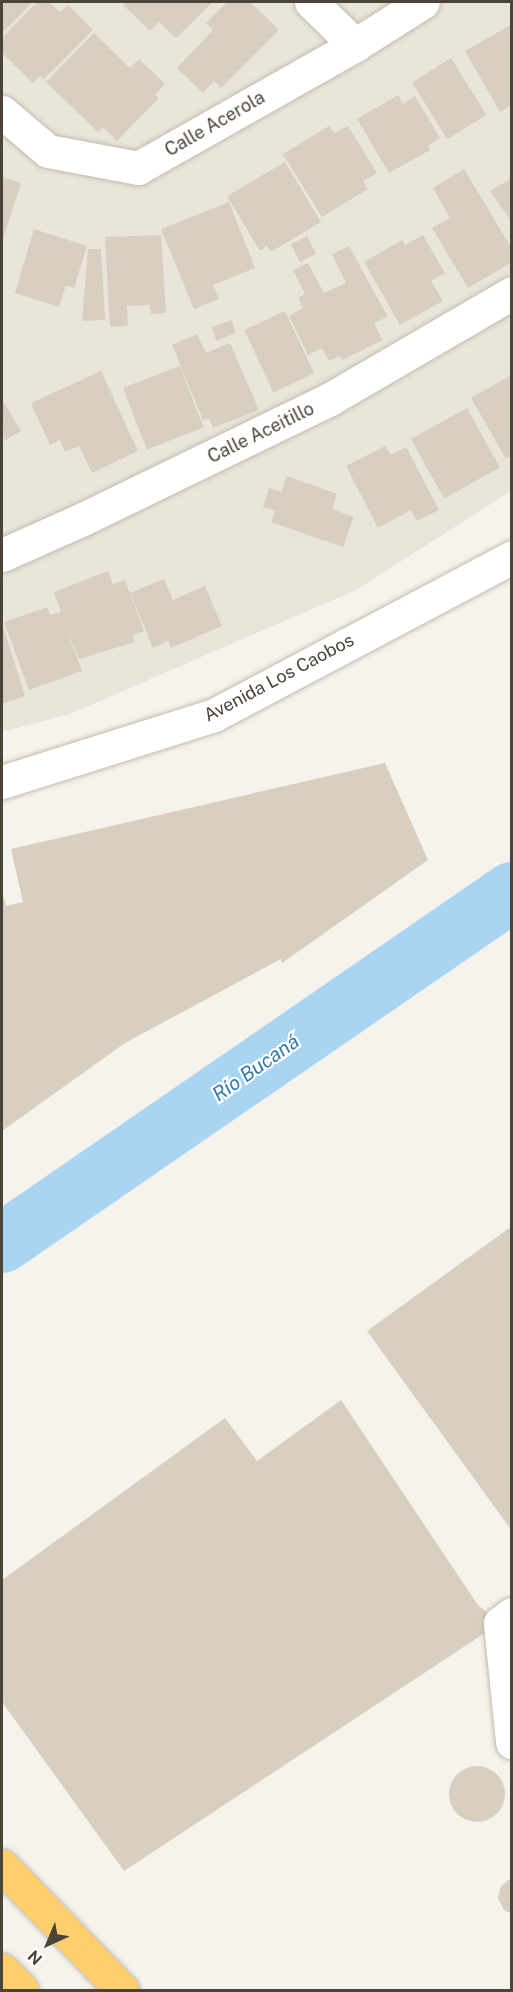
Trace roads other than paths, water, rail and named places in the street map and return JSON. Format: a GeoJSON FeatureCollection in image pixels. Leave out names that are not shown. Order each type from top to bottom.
{"type":"FeatureCollection","features":[{"type":"Feature","properties":{"kind":"highway"},"geometry":{"type":"LineString","coordinates":[[2,1866],[122,1990]]}},
{"type":"Feature","properties":{"kind":"highway"},"geometry":{"type":"LineString","coordinates":[[2,1970],[22,1990]]}},
{"type":"Feature","properties":{"kind":"street"},"geometry":{"type":"LineString","coordinates":[[312,2],[355,45]]}},
{"type":"Feature","properties":{"kind":"street","name":"Calle Acerola"},"geometry":{"type":"LineString","coordinates":[[2,112],[48,151],[138,168],[355,45],[423,2]]}},
{"type":"Feature","properties":{"kind":"street","name":"Calle Aceitillo"},"geometry":{"type":"LineString","coordinates":[[2,555],[83,519],[330,399],[512,293]]}},
{"type":"Feature","properties":{"kind":"street","name":"Avenida Los Caobos"},"geometry":{"type":"LineString","coordinates":[[2,782],[214,715],[512,557]]}},
{"type":"Feature","properties":{"kind":"street"},"geometry":{"type":"LineString","coordinates":[[512,1614],[500,1623],[512,1742]]}},
{"type":"Feature","properties":{"kind":"waterway","name":"Río Bucaná"},"geometry":{"type":"LineString","coordinates":[[2,1243],[512,892]]}}]}
